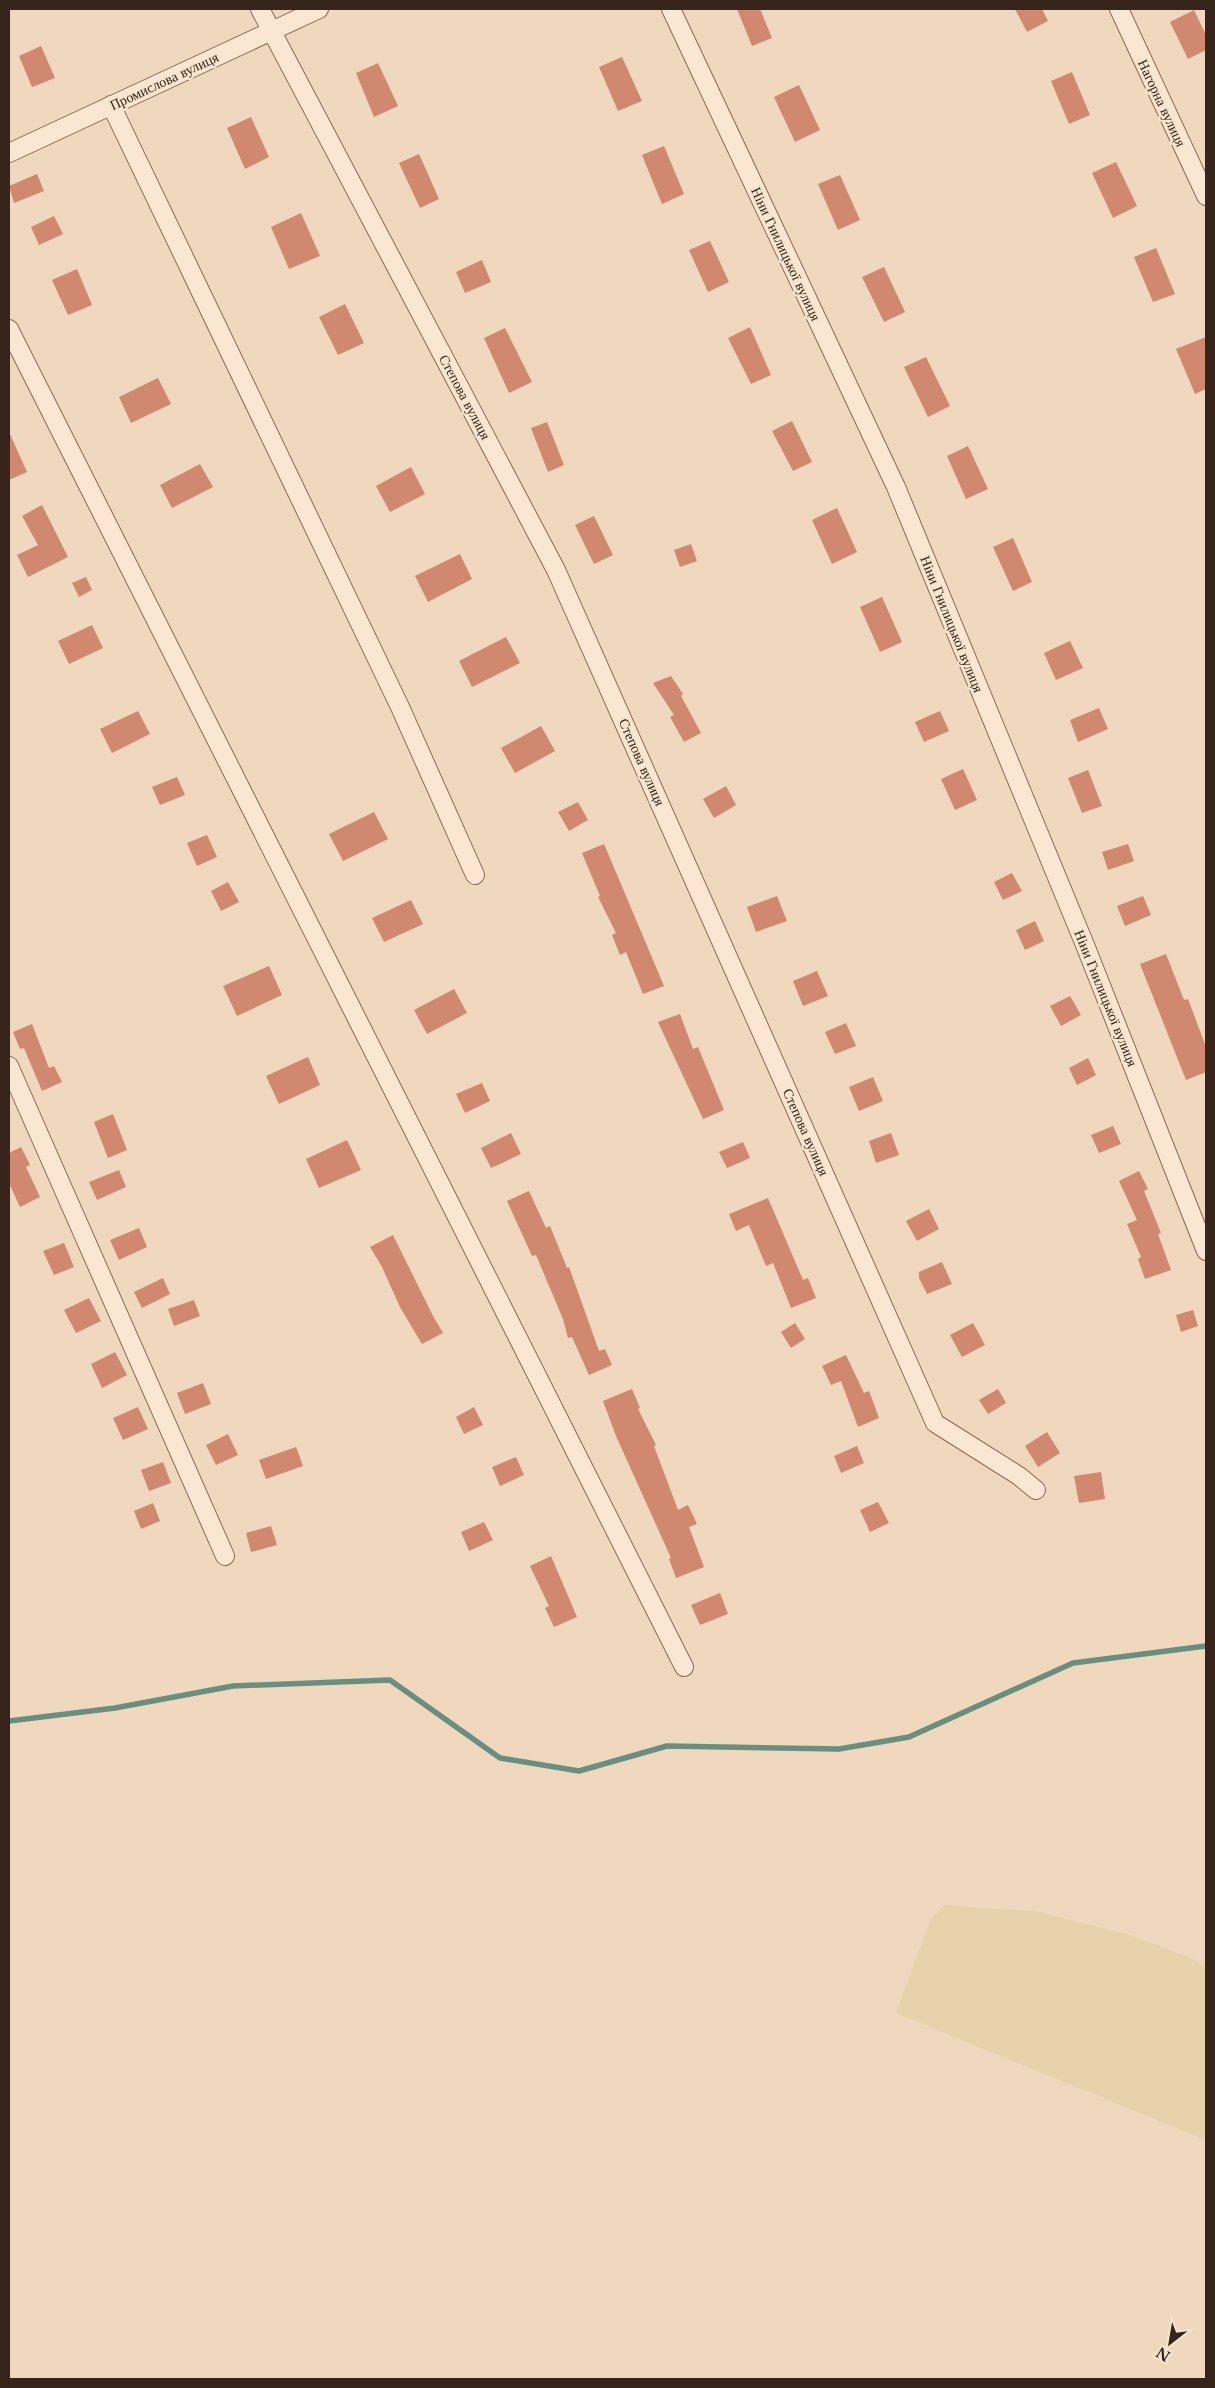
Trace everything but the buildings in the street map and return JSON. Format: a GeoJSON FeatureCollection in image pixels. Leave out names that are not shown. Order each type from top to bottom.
{"type":"FeatureCollection","features":[{"type":"Feature","properties":{"kind":"street","name":"Степова вулиця"},"geometry":{"type":"LineString","coordinates":[[260,9],[556,570],[935,1423],[1019,1476],[1036,1490]]}},
{"type":"Feature","properties":{"kind":"street","name":"Промислова вулиця"},"geometry":{"type":"LineString","coordinates":[[9,153],[319,9]]}},
{"type":"Feature","properties":{"kind":"street","name":"Ніни Гнилицької вулиця"},"geometry":{"type":"LineString","coordinates":[[671,9],[896,487],[1085,945],[1206,1250]]}},
{"type":"Feature","properties":{"kind":"street","name":"Нагорна вулиця"},"geometry":{"type":"LineString","coordinates":[[1119,9],[1206,196]]}},
{"type":"Feature","properties":{"kind":"street"},"geometry":{"type":"LineString","coordinates":[[112,105],[400,707],[475,875]]}},
{"type":"Feature","properties":{"kind":"street"},"geometry":{"type":"LineString","coordinates":[[9,328],[684,1667]]}},
{"type":"Feature","properties":{"kind":"street"},"geometry":{"type":"LineString","coordinates":[[9,1066],[225,1556]]}},
{"type":"Feature","properties":{"kind":"shaded area"},"geometry":{"type":"Polygon","coordinates":[[[944,1905],[1035,1911],[1130,1935],[1191,1958],[1206,1968],[1206,2140],[896,2013],[931,1919],[944,1905]]]}},
{"type":"Feature","properties":{"kind":"waterway"},"geometry":{"type":"LineString","coordinates":[[9,1721],[115,1708],[233,1686],[390,1680],[500,1758],[579,1771],[667,1746],[839,1749],[909,1737],[1073,1663],[1206,1646]]}}]}
